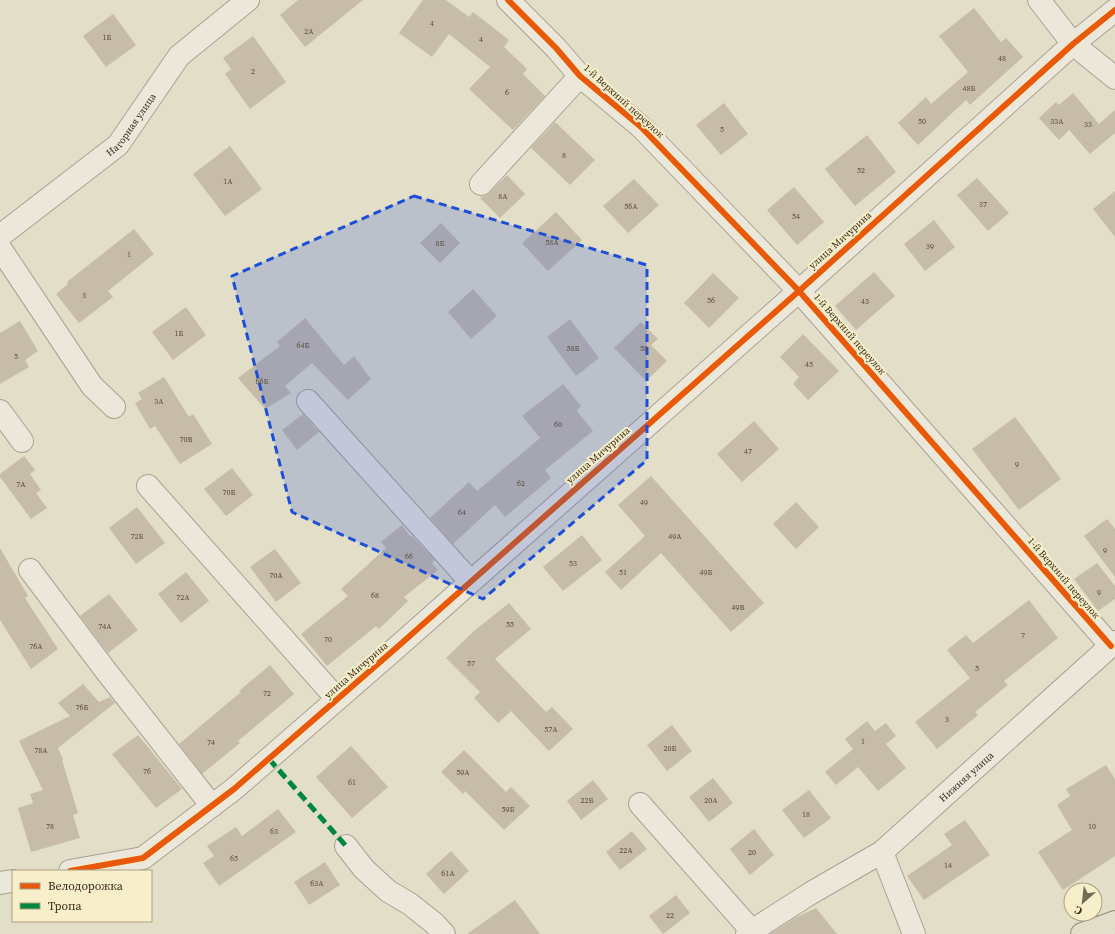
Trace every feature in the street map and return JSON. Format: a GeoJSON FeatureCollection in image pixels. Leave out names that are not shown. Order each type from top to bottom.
{"type":"FeatureCollection","features":[{"type":"Feature","properties":{"kind":"main road"},"geometry":{"type":"LineString","coordinates":[[1082,934],[1115,922]]}},
{"type":"Feature","properties":{"kind":"street","name":"Нагорная улица"},"geometry":{"type":"LineString","coordinates":[[0,236],[118,145],[179,56],[248,0]]}},
{"type":"Feature","properties":{"kind":"street","name":"1-й Верхний переулок"},"geometry":{"type":"LineString","coordinates":[[508,0],[556,48],[580,76],[641,127],[799,291],[1113,644]]}},
{"type":"Feature","properties":{"kind":"street"},"geometry":{"type":"LineString","coordinates":[[1039,0],[1073,44],[1115,78]]}},
{"type":"Feature","properties":{"kind":"street","name":"улица Мичурина"},"geometry":{"type":"LineString","coordinates":[[76,870],[143,858],[234,790],[799,291],[1073,44],[1115,10]]}},
{"type":"Feature","properties":{"kind":"street"},"geometry":{"type":"LineString","coordinates":[[481,184],[580,76]]}},
{"type":"Feature","properties":{"kind":"street"},"geometry":{"type":"LineString","coordinates":[[0,248],[92,386],[114,408]]}},
{"type":"Feature","properties":{"kind":"street"},"geometry":{"type":"LineString","coordinates":[[308,401],[470,581]]}},
{"type":"Feature","properties":{"kind":"street"},"geometry":{"type":"LineString","coordinates":[[0,411],[22,441]]}},
{"type":"Feature","properties":{"kind":"street"},"geometry":{"type":"LineString","coordinates":[[148,486],[337,699]]}},
{"type":"Feature","properties":{"kind":"street"},"geometry":{"type":"LineString","coordinates":[[30,570],[106,671],[212,806]]}},
{"type":"Feature","properties":{"kind":"street","name":"Нижняя улица"},"geometry":{"type":"LineString","coordinates":[[750,932],[810,893],[882,852],[1113,644]]}},
{"type":"Feature","properties":{"kind":"street"},"geometry":{"type":"LineString","coordinates":[[640,804],[750,932]]}},
{"type":"Feature","properties":{"kind":"street"},"geometry":{"type":"LineString","coordinates":[[346,846],[364,869],[388,891],[410,904],[435,924],[444,934]]}},
{"type":"Feature","properties":{"kind":"street"},"geometry":{"type":"LineString","coordinates":[[882,852],[914,934]]}},
{"type":"Feature","properties":{"kind":"street"},"geometry":{"type":"LineString","coordinates":[[0,883],[12,881]]}},
{"type":"Feature","properties":{"kind":"highlighted area"},"geometry":{"type":"Polygon","coordinates":[[[414,196],[647,265],[647,460],[483,599],[292,512],[232,276],[414,196]]]}},
{"type":"Feature","properties":{"kind":"building"},"geometry":{"type":"Polygon","coordinates":[[[298,0],[363,0],[305,47],[280,15],[298,0]]]}},
{"type":"Feature","properties":{"kind":"building"},"geometry":{"type":"Polygon","coordinates":[[[423,0],[446,0],[469,17],[473,12],[509,40],[504,47],[527,69],[523,74],[545,96],[513,130],[469,89],[490,67],[449,34],[432,57],[399,33],[423,0]]]}},
{"type":"Feature","properties":{"kind":"building"},"geometry":{"type":"Polygon","coordinates":[[[974,8],[1001,42],[1006,38],[1023,57],[970,105],[966,100],[918,145],[898,123],[926,97],[931,104],[968,72],[939,36],[974,8]]]}},
{"type":"Feature","properties":{"kind":"building"},"geometry":{"type":"Polygon","coordinates":[[[113,14],[136,45],[106,67],[83,36],[113,14]]]}},
{"type":"Feature","properties":{"kind":"building"},"geometry":{"type":"Polygon","coordinates":[[[253,36],[286,82],[250,109],[225,74],[231,69],[223,58],[253,36]]]}},
{"type":"Feature","properties":{"kind":"building"},"geometry":{"type":"Polygon","coordinates":[[[1073,93],[1099,124],[1115,110],[1115,133],[1090,154],[1069,130],[1059,140],[1039,118],[1056,102],[1059,105],[1073,93]]]}},
{"type":"Feature","properties":{"kind":"building"},"geometry":{"type":"Polygon","coordinates":[[[724,103],[748,134],[721,155],[696,125],[724,103]]]}},
{"type":"Feature","properties":{"kind":"building"},"geometry":{"type":"Polygon","coordinates":[[[555,122],[595,160],[570,185],[531,148],[555,122]]]}},
{"type":"Feature","properties":{"kind":"building"},"geometry":{"type":"Polygon","coordinates":[[[867,135],[896,172],[855,206],[825,169],[867,135]]]}},
{"type":"Feature","properties":{"kind":"building"},"geometry":{"type":"Polygon","coordinates":[[[230,146],[262,189],[225,216],[193,174],[230,146]]]}},
{"type":"Feature","properties":{"kind":"building"},"geometry":{"type":"Polygon","coordinates":[[[507,175],[525,194],[500,218],[480,198],[490,192],[507,175]]]}},
{"type":"Feature","properties":{"kind":"building"},"geometry":{"type":"Polygon","coordinates":[[[977,178],[1009,213],[988,231],[957,195],[977,178]]]}},
{"type":"Feature","properties":{"kind":"building"},"geometry":{"type":"Polygon","coordinates":[[[634,179],[659,205],[628,233],[603,206],[634,179]]]}},
{"type":"Feature","properties":{"kind":"building"},"geometry":{"type":"Polygon","coordinates":[[[794,187],[824,222],[797,245],[767,210],[794,187]]]}},
{"type":"Feature","properties":{"kind":"building"},"geometry":{"type":"Polygon","coordinates":[[[1115,191],[1115,237],[1093,209],[1115,191]]]}},
{"type":"Feature","properties":{"kind":"building"},"geometry":{"type":"Polygon","coordinates":[[[556,212],[582,240],[548,271],[522,243],[556,212]]]}},
{"type":"Feature","properties":{"kind":"building"},"geometry":{"type":"Polygon","coordinates":[[[934,220],[955,247],[925,271],[904,244],[934,220]]]}},
{"type":"Feature","properties":{"kind":"building"},"geometry":{"type":"Polygon","coordinates":[[[441,223],[460,243],[440,263],[420,243],[441,223]]]}},
{"type":"Feature","properties":{"kind":"building"},"geometry":{"type":"Polygon","coordinates":[[[134,229],[154,254],[108,291],[113,297],[79,323],[56,294],[68,284],[67,282],[134,229]]]}},
{"type":"Feature","properties":{"kind":"building"},"geometry":{"type":"Polygon","coordinates":[[[874,272],[895,296],[856,330],[835,306],[874,272]]]}},
{"type":"Feature","properties":{"kind":"building"},"geometry":{"type":"Polygon","coordinates":[[[713,273],[739,298],[709,328],[684,303],[713,273]]]}},
{"type":"Feature","properties":{"kind":"building"},"geometry":{"type":"Polygon","coordinates":[[[473,289],[497,316],[471,339],[448,312],[473,289]]]}},
{"type":"Feature","properties":{"kind":"building"},"geometry":{"type":"Polygon","coordinates":[[[186,307],[206,335],[173,360],[152,332],[186,307]]]}},
{"type":"Feature","properties":{"kind":"building"},"geometry":{"type":"Polygon","coordinates":[[[305,318],[344,365],[354,356],[371,379],[348,400],[312,363],[285,386],[291,393],[265,409],[238,378],[280,346],[277,342],[305,318]]]}},
{"type":"Feature","properties":{"kind":"building"},"geometry":{"type":"Polygon","coordinates":[[[570,319],[599,358],[576,376],[547,337],[570,319]]]}},
{"type":"Feature","properties":{"kind":"building"},"geometry":{"type":"Polygon","coordinates":[[[20,321],[38,351],[25,360],[29,367],[0,384],[0,333],[20,321]]]}},
{"type":"Feature","properties":{"kind":"building"},"geometry":{"type":"Polygon","coordinates":[[[641,322],[658,339],[651,345],[667,361],[646,381],[614,348],[641,322]]]}},
{"type":"Feature","properties":{"kind":"building"},"geometry":{"type":"Polygon","coordinates":[[[803,334],[839,371],[808,400],[793,384],[799,377],[780,357],[803,334]]]}},
{"type":"Feature","properties":{"kind":"building"},"geometry":{"type":"Polygon","coordinates":[[[164,377],[189,417],[193,414],[212,444],[180,464],[155,426],[150,429],[135,403],[142,399],[138,393],[164,377]]]}},
{"type":"Feature","properties":{"kind":"building"},"geometry":{"type":"Polygon","coordinates":[[[563,384],[581,406],[577,411],[593,431],[545,470],[551,478],[505,517],[495,505],[453,544],[430,518],[469,482],[477,491],[540,438],[522,416],[563,384]]]}},
{"type":"Feature","properties":{"kind":"building"},"geometry":{"type":"Polygon","coordinates":[[[303,414],[319,432],[297,450],[282,430],[303,414]]]}},
{"type":"Feature","properties":{"kind":"building"},"geometry":{"type":"Polygon","coordinates":[[[1015,417],[1061,479],[1019,510],[972,449],[1015,417]]]}},
{"type":"Feature","properties":{"kind":"building"},"geometry":{"type":"Polygon","coordinates":[[[754,421],[779,449],[742,482],[717,454],[754,421]]]}},
{"type":"Feature","properties":{"kind":"building"},"geometry":{"type":"Polygon","coordinates":[[[24,456],[35,470],[30,474],[41,490],[36,493],[47,508],[31,519],[0,477],[0,474],[24,456]]]}},
{"type":"Feature","properties":{"kind":"building"},"geometry":{"type":"Polygon","coordinates":[[[232,468],[253,495],[226,516],[204,489],[232,468]]]}},
{"type":"Feature","properties":{"kind":"building"},"geometry":{"type":"Polygon","coordinates":[[[651,476],[764,603],[731,632],[661,553],[621,590],[605,572],[645,536],[618,505],[651,476]]]}},
{"type":"Feature","properties":{"kind":"building"},"geometry":{"type":"Polygon","coordinates":[[[796,502],[819,527],[796,549],[773,524],[796,502]]]}},
{"type":"Feature","properties":{"kind":"building"},"geometry":{"type":"Polygon","coordinates":[[[137,507],[165,543],[136,564],[109,528],[137,507]]]}},
{"type":"Feature","properties":{"kind":"building"},"geometry":{"type":"Polygon","coordinates":[[[1107,519],[1115,529],[1115,577],[1084,536],[1107,519]]]}},
{"type":"Feature","properties":{"kind":"building"},"geometry":{"type":"Polygon","coordinates":[[[402,525],[410,536],[411,535],[435,560],[432,563],[438,570],[404,597],[408,601],[379,629],[376,626],[327,666],[301,634],[348,596],[341,589],[386,548],[381,542],[402,525]]]}},
{"type":"Feature","properties":{"kind":"building"},"geometry":{"type":"Polygon","coordinates":[[[582,535],[602,560],[563,591],[543,567],[582,535]]]}},
{"type":"Feature","properties":{"kind":"building"},"geometry":{"type":"Polygon","coordinates":[[[0,548],[28,596],[25,598],[58,649],[31,669],[0,620],[0,548]]]}},
{"type":"Feature","properties":{"kind":"building"},"geometry":{"type":"Polygon","coordinates":[[[275,549],[301,583],[276,602],[250,567],[275,549]]]}},
{"type":"Feature","properties":{"kind":"building"},"geometry":{"type":"Polygon","coordinates":[[[1097,563],[1115,586],[1115,599],[1098,611],[1074,579],[1097,563]]]}},
{"type":"Feature","properties":{"kind":"building"},"geometry":{"type":"Polygon","coordinates":[[[186,572],[209,601],[181,623],[158,594],[186,572]]]}},
{"type":"Feature","properties":{"kind":"building"},"geometry":{"type":"Polygon","coordinates":[[[109,594],[138,630],[108,653],[80,616],[109,594]]]}},
{"type":"Feature","properties":{"kind":"building"},"geometry":{"type":"Polygon","coordinates":[[[1029,600],[1058,638],[1004,681],[1008,685],[975,712],[978,715],[937,749],[915,722],[970,678],[947,650],[966,635],[973,643],[1029,600]]]}},
{"type":"Feature","properties":{"kind":"building"},"geometry":{"type":"Polygon","coordinates":[[[509,603],[531,629],[495,659],[546,712],[552,707],[573,729],[549,751],[511,711],[498,723],[474,698],[480,692],[446,658],[474,631],[509,603]]]}},
{"type":"Feature","properties":{"kind":"building"},"geometry":{"type":"Polygon","coordinates":[[[270,665],[294,694],[238,741],[240,743],[202,774],[179,744],[241,692],[239,691],[270,665]]]}},
{"type":"Feature","properties":{"kind":"building"},"geometry":{"type":"Polygon","coordinates":[[[83,684],[99,702],[110,697],[115,703],[58,748],[63,759],[62,760],[78,813],[73,815],[80,838],[31,852],[18,808],[33,803],[30,794],[43,790],[19,741],[70,716],[58,703],[83,684]]]}},
{"type":"Feature","properties":{"kind":"building"},"geometry":{"type":"Polygon","coordinates":[[[867,721],[875,731],[886,723],[896,736],[886,744],[906,768],[878,791],[858,767],[836,785],[825,772],[853,749],[845,739],[867,721]]]}},
{"type":"Feature","properties":{"kind":"building"},"geometry":{"type":"Polygon","coordinates":[[[672,725],[692,751],[667,771],[647,745],[672,725]]]}},
{"type":"Feature","properties":{"kind":"building"},"geometry":{"type":"Polygon","coordinates":[[[138,735],[182,789],[156,808],[112,754],[138,735]]]}},
{"type":"Feature","properties":{"kind":"building"},"geometry":{"type":"Polygon","coordinates":[[[351,746],[388,787],[352,818],[316,777],[351,746]]]}},
{"type":"Feature","properties":{"kind":"building"},"geometry":{"type":"Polygon","coordinates":[[[464,750],[506,792],[511,787],[530,806],[504,830],[465,791],[463,794],[441,772],[464,750]]]}},
{"type":"Feature","properties":{"kind":"building"},"geometry":{"type":"Polygon","coordinates":[[[1106,765],[1115,779],[1115,856],[1075,882],[1063,882],[1063,890],[1038,852],[1072,830],[1057,805],[1070,796],[1066,789],[1106,765]]]}},
{"type":"Feature","properties":{"kind":"building"},"geometry":{"type":"Polygon","coordinates":[[[713,778],[733,803],[709,822],[689,797],[713,778]]]}},
{"type":"Feature","properties":{"kind":"building"},"geometry":{"type":"Polygon","coordinates":[[[593,780],[608,799],[581,820],[567,801],[593,780]]]}},
{"type":"Feature","properties":{"kind":"building"},"geometry":{"type":"Polygon","coordinates":[[[809,790],[831,818],[804,838],[782,810],[809,790]]]}},
{"type":"Feature","properties":{"kind":"building"},"geometry":{"type":"Polygon","coordinates":[[[278,809],[296,832],[219,886],[203,863],[214,856],[207,846],[236,827],[242,836],[278,809]]]}},
{"type":"Feature","properties":{"kind":"building"},"geometry":{"type":"Polygon","coordinates":[[[965,820],[990,855],[924,900],[907,876],[952,845],[944,834],[965,820]]]}},
{"type":"Feature","properties":{"kind":"building"},"geometry":{"type":"Polygon","coordinates":[[[754,829],[774,855],[750,875],[730,849],[754,829]]]}},
{"type":"Feature","properties":{"kind":"building"},"geometry":{"type":"Polygon","coordinates":[[[632,831],[647,849],[620,870],[606,852],[632,831]]]}},
{"type":"Feature","properties":{"kind":"building"},"geometry":{"type":"Polygon","coordinates":[[[451,851],[469,871],[444,894],[426,874],[451,851]]]}},
{"type":"Feature","properties":{"kind":"building"},"geometry":{"type":"Polygon","coordinates":[[[325,862],[340,885],[309,905],[294,882],[325,862]]]}},
{"type":"Feature","properties":{"kind":"building"},"geometry":{"type":"Polygon","coordinates":[[[676,895],[690,913],[663,934],[649,916],[676,895]]]}},
{"type":"Feature","properties":{"kind":"building"},"geometry":{"type":"Polygon","coordinates":[[[515,900],[540,934],[467,934],[515,900]]]}},
{"type":"Feature","properties":{"kind":"building"},"geometry":{"type":"Polygon","coordinates":[[[816,908],[837,934],[770,934],[795,918],[816,908]]]}},
{"type":"Feature","properties":{"kind":"marked path"},"geometry":{"type":"LineString","coordinates":[[269,759],[346,846]]}},
{"type":"Feature","properties":{"kind":"cycle path"},"geometry":{"type":"LineString","coordinates":[[508,0],[556,48],[580,76],[641,127],[799,291],[1111,646]]}},
{"type":"Feature","properties":{"kind":"cycle path"},"geometry":{"type":"LineString","coordinates":[[76,870],[143,858],[234,789],[395,649],[799,291],[1073,44],[1115,10]]}}]}
